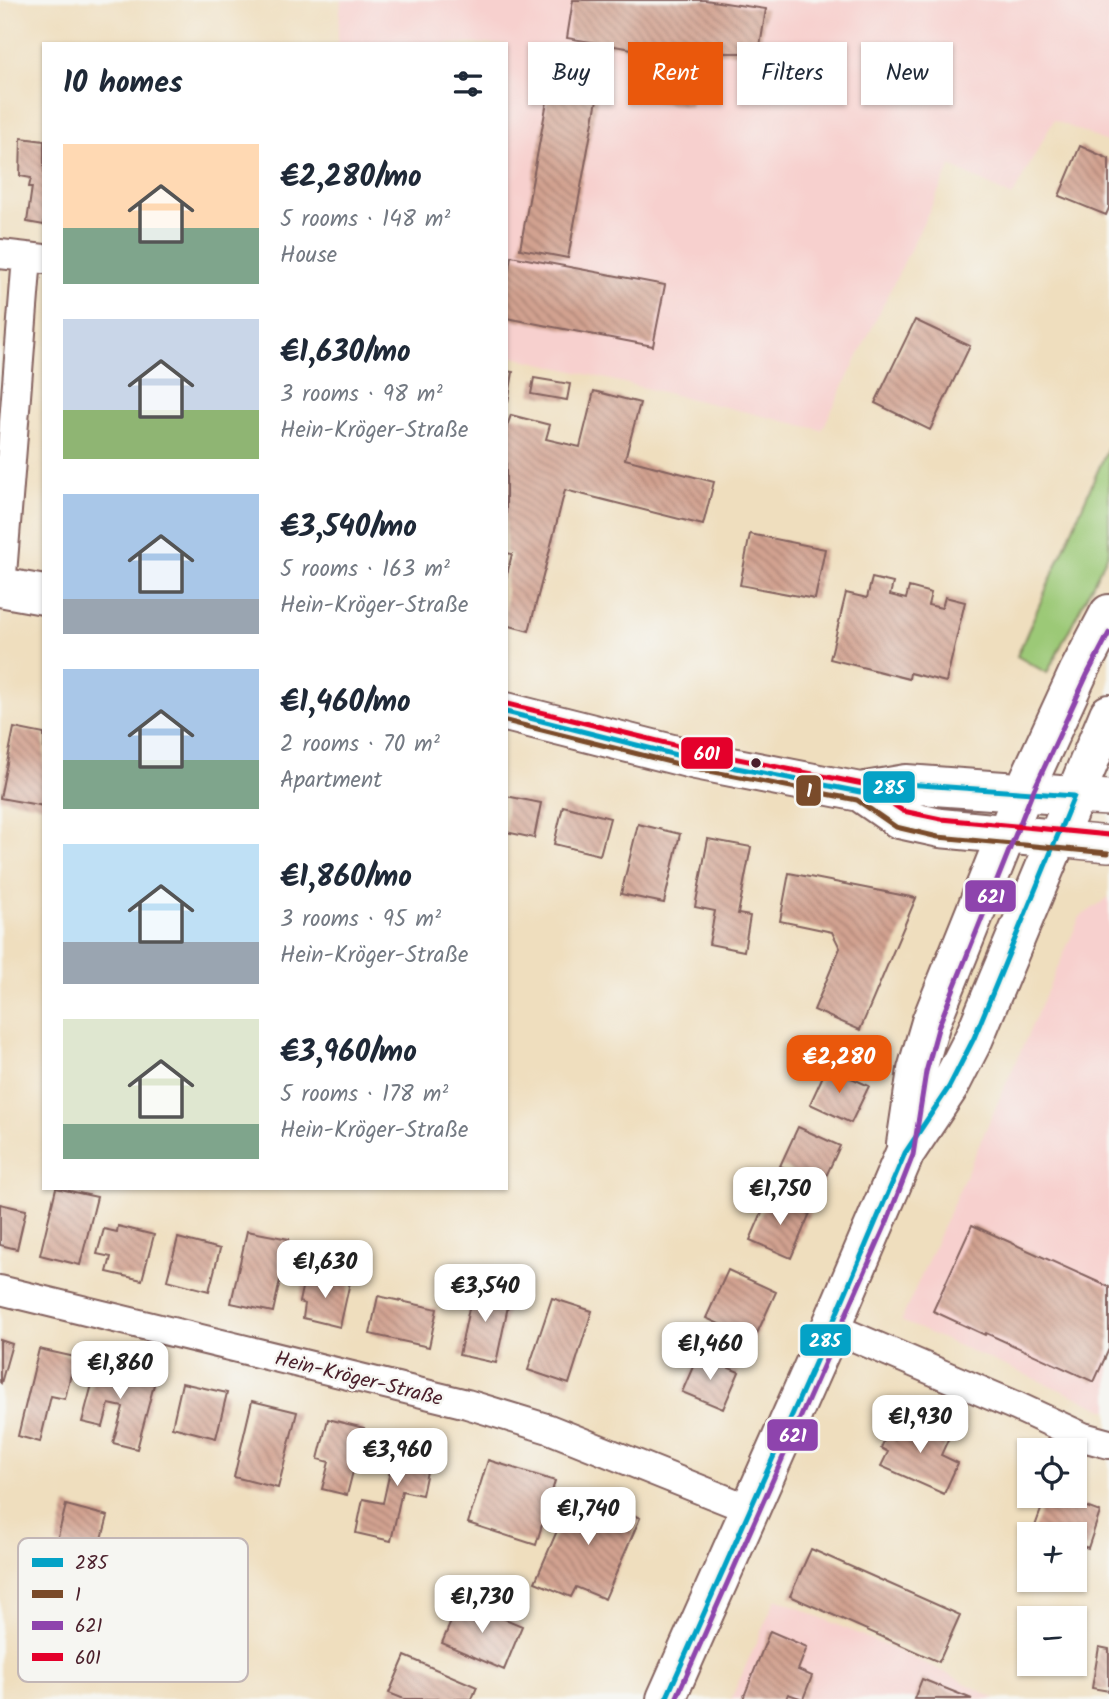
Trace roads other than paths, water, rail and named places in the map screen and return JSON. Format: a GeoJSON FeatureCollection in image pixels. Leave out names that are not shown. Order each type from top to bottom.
{"type":"FeatureCollection","features":[{"type":"Feature","properties":{"kind":"main road"},"geometry":{"type":"LineString","coordinates":[[0,587],[42,595]]}},
{"type":"Feature","properties":{"kind":"main road"},"geometry":{"type":"LineString","coordinates":[[905,1153],[917,1070],[931,1021],[1023,793],[1079,671],[1109,614]]}},
{"type":"Feature","properties":{"kind":"main road"},"geometry":{"type":"LineString","coordinates":[[508,713],[696,760],[860,792],[906,784],[1092,797]]}},
{"type":"Feature","properties":{"kind":"main road"},"geometry":{"type":"LineString","coordinates":[[666,1699],[905,1153],[949,1087],[974,1038],[1056,839],[1092,797],[1109,714]]}},
{"type":"Feature","properties":{"kind":"main road"},"geometry":{"type":"LineString","coordinates":[[860,792],[899,819],[940,828],[1056,839]]}},
{"type":"Feature","properties":{"kind":"street"},"geometry":{"type":"LineString","coordinates":[[0,587],[24,257]]}},
{"type":"Feature","properties":{"kind":"street"},"geometry":{"type":"LineString","coordinates":[[1056,839],[1109,844]]}},
{"type":"Feature","properties":{"kind":"street","name":"Hein-Kröger-Straße"},"geometry":{"type":"LineString","coordinates":[[0,1290],[467,1404],[549,1429],[749,1509]]}},
{"type":"Feature","properties":{"kind":"street"},"geometry":{"type":"LineString","coordinates":[[831,1327],[1083,1437],[1109,1444]]}}]}
